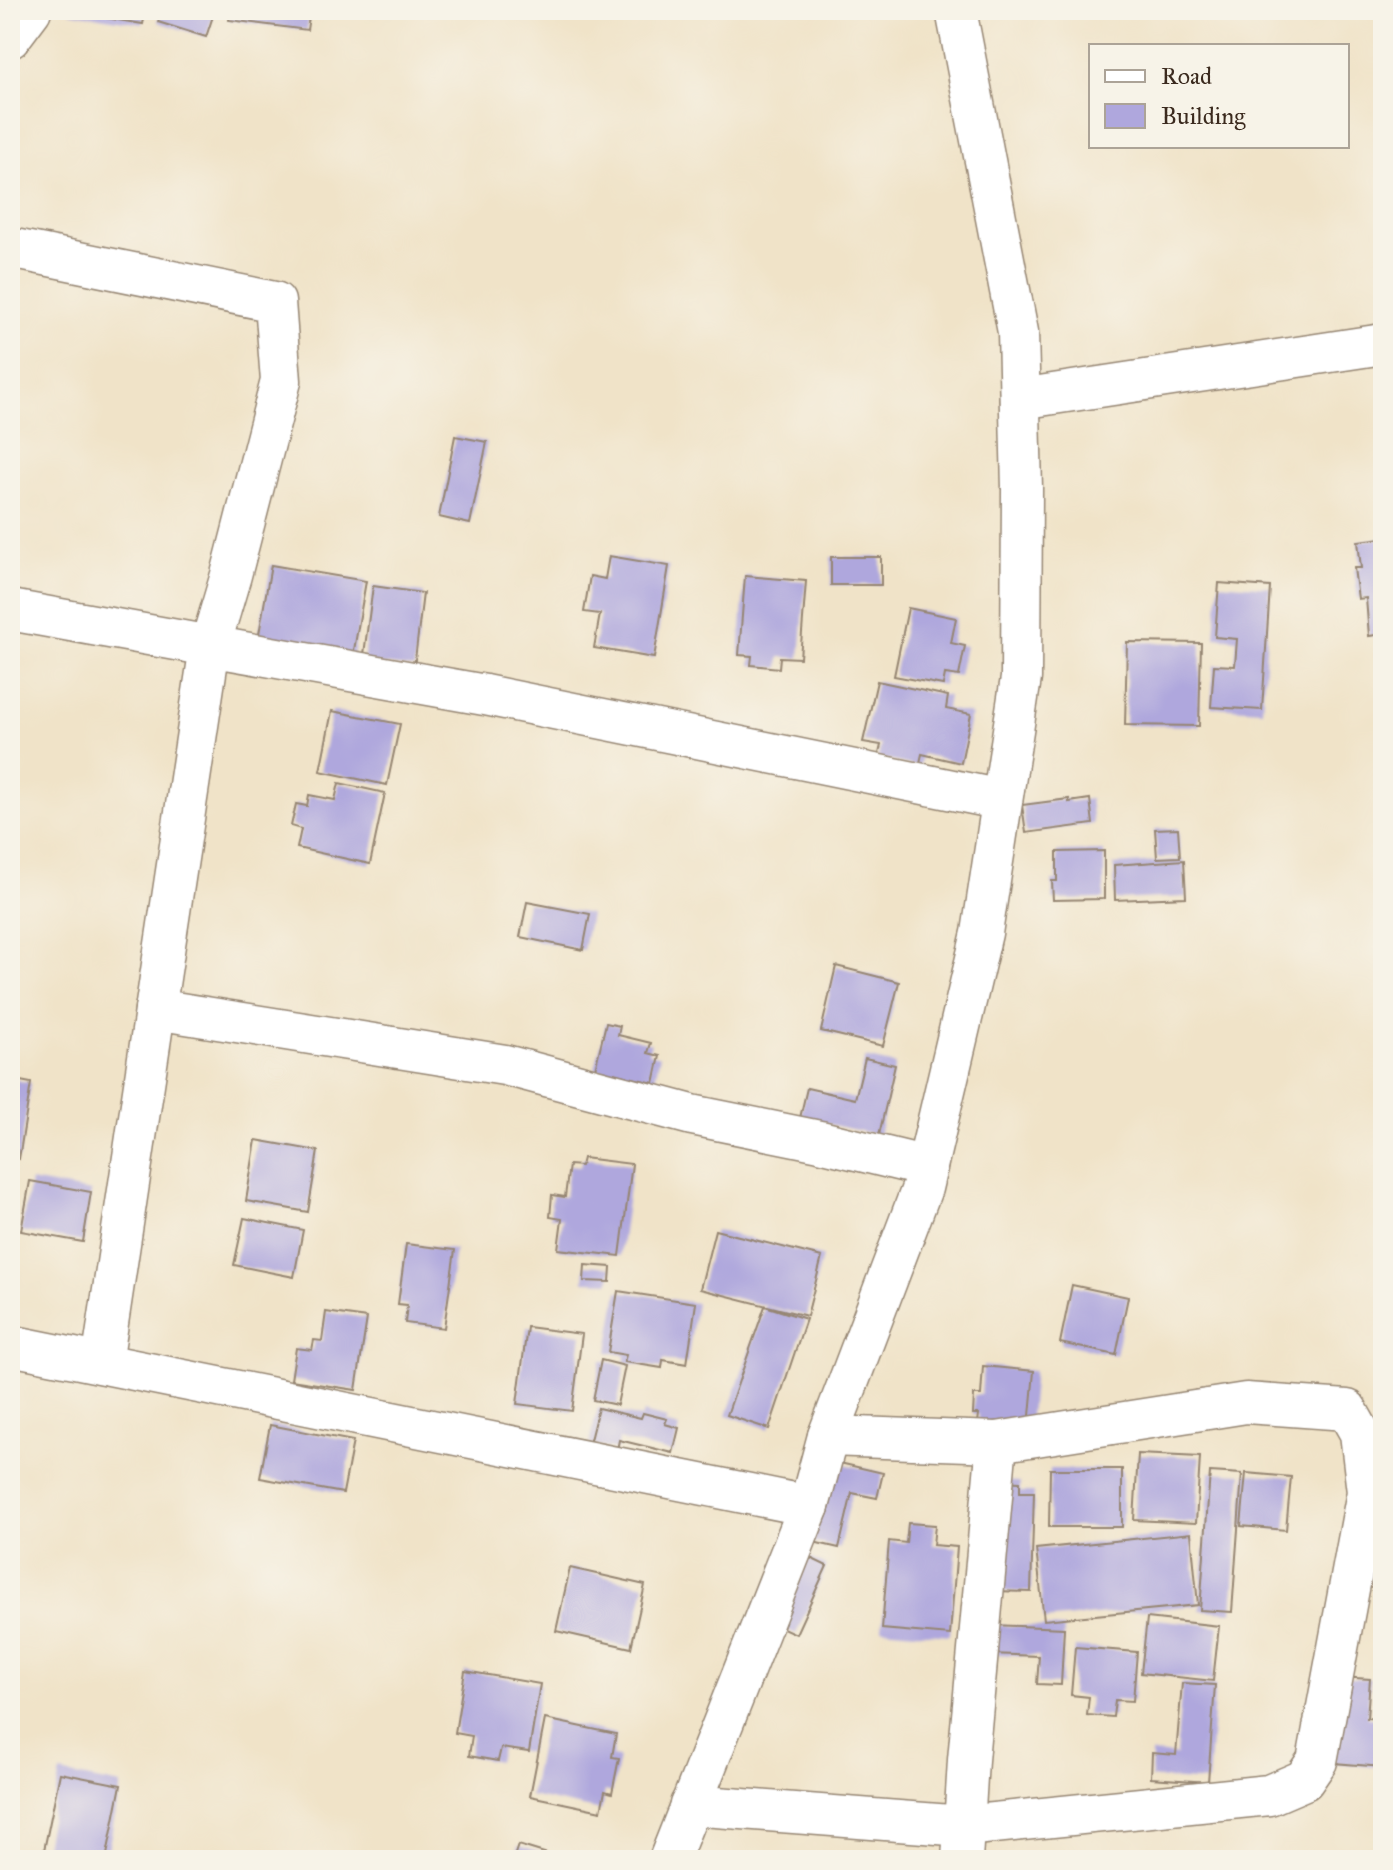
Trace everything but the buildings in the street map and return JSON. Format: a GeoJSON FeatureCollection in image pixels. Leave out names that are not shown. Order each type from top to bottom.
{"type":"FeatureCollection","features":[{"type":"Feature","properties":{"kind":"street"},"geometry":{"type":"LineString","coordinates":[[10,38],[31,10]]}},
{"type":"Feature","properties":{"kind":"street"},"geometry":{"type":"LineString","coordinates":[[669,1860],[809,1506],[828,1436],[922,1188],[982,933],[1021,678],[1020,399],[1018,332],[956,10]]}},
{"type":"Feature","properties":{"kind":"street"},"geometry":{"type":"LineString","coordinates":[[10,248],[275,302],[281,381],[210,646],[102,1363]]}},
{"type":"Feature","properties":{"kind":"street"},"geometry":{"type":"LineString","coordinates":[[1020,399],[1383,344]]}},
{"type":"Feature","properties":{"kind":"street"},"geometry":{"type":"LineString","coordinates":[[10,610],[485,695],[1002,800]]}},
{"type":"Feature","properties":{"kind":"street"},"geometry":{"type":"LineString","coordinates":[[155,1009],[505,1065],[692,1115],[927,1167]]}},
{"type":"Feature","properties":{"kind":"street"},"geometry":{"type":"LineString","coordinates":[[10,1345],[809,1506]]}},
{"type":"Feature","properties":{"kind":"street"},"geometry":{"type":"LineString","coordinates":[[690,1805],[963,1843],[1269,1795],[1304,1780],[1317,1761],[1367,1492],[1360,1433],[1347,1410],[1246,1403],[997,1442],[828,1436]]}},
{"type":"Feature","properties":{"kind":"street"},"geometry":{"type":"LineString","coordinates":[[963,1843],[997,1442]]}}]}
